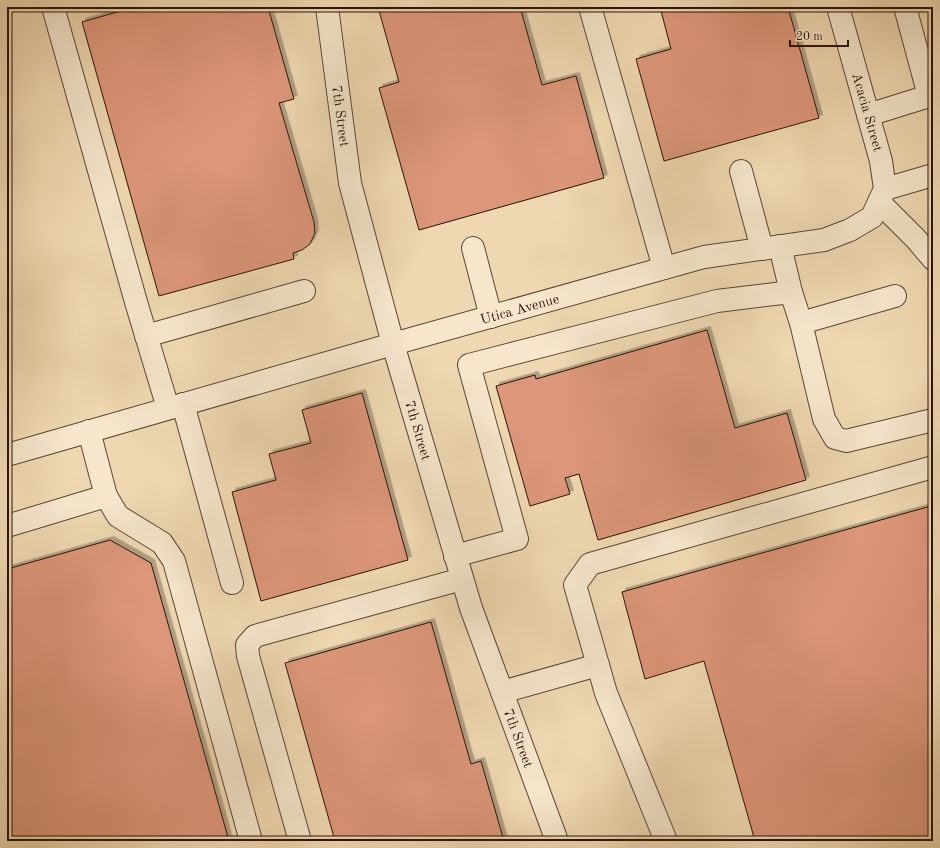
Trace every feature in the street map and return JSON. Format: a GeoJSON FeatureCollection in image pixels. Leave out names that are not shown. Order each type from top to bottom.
{"type":"FeatureCollection","features":[{"type":"Feature","properties":{"kind":"street"},"geometry":{"type":"LineString","coordinates":[[53,7],[146,336],[175,406],[232,583]]}},
{"type":"Feature","properties":{"kind":"street","name":"7th Street"},"geometry":{"type":"LineString","coordinates":[[327,7],[350,183],[393,344],[471,608],[557,841]]}},
{"type":"Feature","properties":{"kind":"street"},"geometry":{"type":"LineString","coordinates":[[590,7],[664,268]]}},
{"type":"Feature","properties":{"kind":"street","name":"Acacia Street"},"geometry":{"type":"LineString","coordinates":[[838,7],[881,162],[879,203]]}},
{"type":"Feature","properties":{"kind":"street"},"geometry":{"type":"LineString","coordinates":[[868,115],[931,95],[905,7]]}},
{"type":"Feature","properties":{"kind":"street"},"geometry":{"type":"LineString","coordinates":[[741,171],[771,248],[791,292],[824,419],[835,438],[846,441],[933,420]]}},
{"type":"Feature","properties":{"kind":"street","name":"Utica Avenue"},"geometry":{"type":"LineString","coordinates":[[7,454],[704,257],[824,240],[850,230],[879,203],[933,176]]}},
{"type":"Feature","properties":{"kind":"street"},"geometry":{"type":"LineString","coordinates":[[879,203],[916,239],[933,259]]}},
{"type":"Feature","properties":{"kind":"street"},"geometry":{"type":"LineString","coordinates":[[473,248],[491,317]]}},
{"type":"Feature","properties":{"kind":"street"},"geometry":{"type":"LineString","coordinates":[[146,336],[304,291]]}},
{"type":"Feature","properties":{"kind":"street"},"geometry":{"type":"LineString","coordinates":[[455,556],[517,538],[469,365],[716,301],[791,292]]}},
{"type":"Feature","properties":{"kind":"street"},"geometry":{"type":"LineString","coordinates":[[800,323],[895,296]]}},
{"type":"Feature","properties":{"kind":"street"},"geometry":{"type":"LineString","coordinates":[[89,431],[106,496],[118,516],[162,543],[174,561],[251,841]]}},
{"type":"Feature","properties":{"kind":"street"},"geometry":{"type":"LineString","coordinates":[[666,841],[606,693],[575,585],[590,564],[933,468]]}},
{"type":"Feature","properties":{"kind":"street"},"geometry":{"type":"LineString","coordinates":[[7,526],[106,496]]}},
{"type":"Feature","properties":{"kind":"street"},"geometry":{"type":"LineString","coordinates":[[300,841],[248,656],[247,645],[255,636],[462,579]]}},
{"type":"Feature","properties":{"kind":"street"},"geometry":{"type":"LineString","coordinates":[[502,692],[598,665]]}},
{"type":"Feature","properties":{"kind":"building"},"geometry":{"type":"Polygon","coordinates":[[[135,7],[268,7],[294,99],[279,103],[314,222],[315,233],[310,244],[302,250],[293,253],[294,259],[159,296],[82,22],[135,7]]]}},
{"type":"Feature","properties":{"kind":"building"},"geometry":{"type":"Polygon","coordinates":[[[378,7],[520,7],[542,85],[576,76],[604,178],[419,230],[379,88],[399,82],[378,7]]]}},
{"type":"Feature","properties":{"kind":"building"},"geometry":{"type":"Polygon","coordinates":[[[660,7],[788,7],[819,118],[664,161],[636,59],[671,49],[660,7]]]}},
{"type":"Feature","properties":{"kind":"building"},"geometry":{"type":"Polygon","coordinates":[[[707,330],[735,428],[787,413],[806,480],[598,540],[579,474],[565,478],[570,494],[530,506],[496,386],[535,375],[536,379],[707,330]]]}},
{"type":"Feature","properties":{"kind":"building"},"geometry":{"type":"Polygon","coordinates":[[[362,393],[408,560],[261,601],[232,492],[276,480],[269,454],[311,443],[302,410],[362,393]]]}},
{"type":"Feature","properties":{"kind":"building"},"geometry":{"type":"Polygon","coordinates":[[[931,506],[933,513],[933,841],[755,841],[704,661],[645,679],[622,592],[931,506]]]}},
{"type":"Feature","properties":{"kind":"building"},"geometry":{"type":"Polygon","coordinates":[[[110,540],[151,563],[229,841],[7,841],[7,569],[110,540]]]}},
{"type":"Feature","properties":{"kind":"building"},"geometry":{"type":"Polygon","coordinates":[[[431,622],[471,764],[481,761],[504,841],[335,841],[285,663],[431,622]]]}}]}
